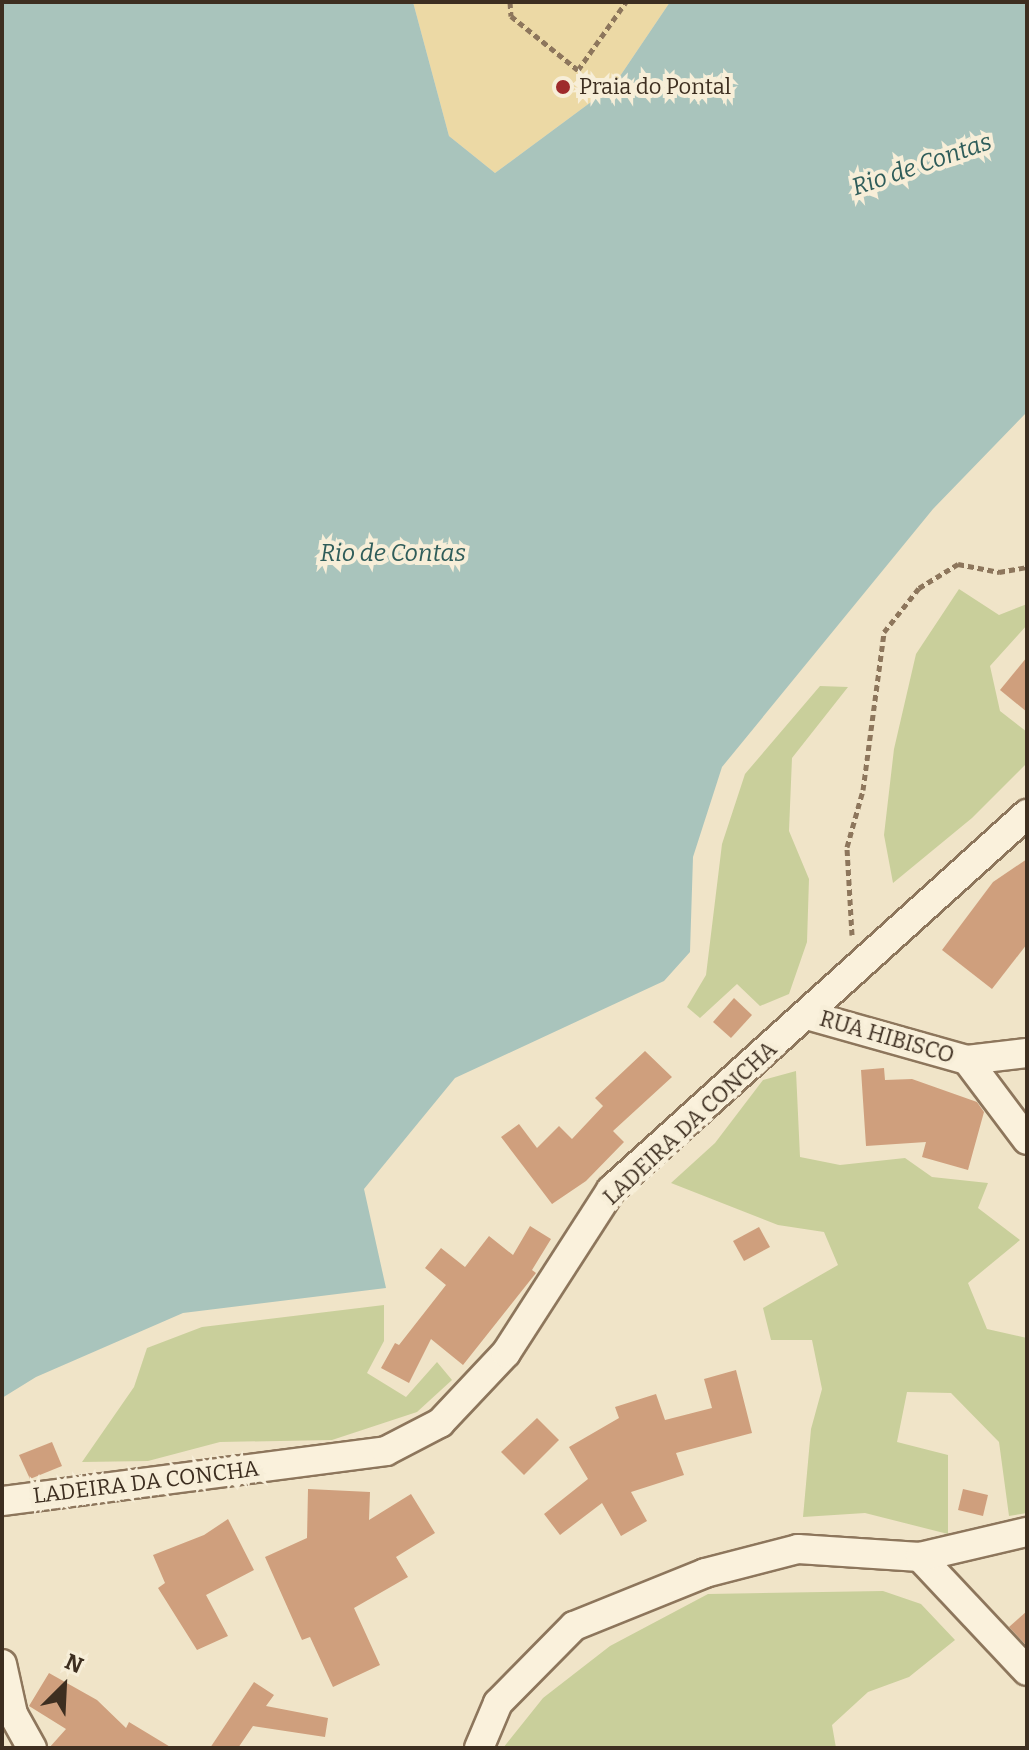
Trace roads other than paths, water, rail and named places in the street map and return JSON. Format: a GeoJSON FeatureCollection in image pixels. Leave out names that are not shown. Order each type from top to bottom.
{"type":"FeatureCollection","features":[{"type":"Feature","properties":{"kind":"street","name":"LADEIRA DA CONCHA"},"geometry":{"type":"LineString","coordinates":[[2,1501],[386,1451],[440,1423],[506,1353],[611,1190],[1027,814]]}},
{"type":"Feature","properties":{"kind":"street","name":"RUA HIBISCO"},"geometry":{"type":"LineString","coordinates":[[807,1015],[967,1060],[1027,1053]]}},
{"type":"Feature","properties":{"kind":"street","name":"RUA HIBISCO"},"geometry":{"type":"LineString","coordinates":[[967,1060],[1027,1140]]}},
{"type":"Feature","properties":{"kind":"street"},"geometry":{"type":"LineString","coordinates":[[479,1748],[498,1703],[574,1626],[705,1573],[798,1549],[920,1557],[1027,1532]]}},
{"type":"Feature","properties":{"kind":"street"},"geometry":{"type":"LineString","coordinates":[[920,1557],[1027,1671]]}},
{"type":"Feature","properties":{"kind":"street"},"geometry":{"type":"LineString","coordinates":[[2,1664],[13,1714],[32,1748]]}},
{"type":"Feature","properties":{"kind":"water","name":"Rio de Contas"},"geometry":{"type":"Polygon","coordinates":[[[2,2],[413,2],[449,136],[495,173],[614,85],[670,2],[1027,2],[1027,412],[933,509],[722,767],[693,857],[690,952],[664,981],[455,1078],[364,1189],[386,1288],[183,1313],[36,1377],[2,1398],[2,2]]]}},
{"type":"Feature","properties":{"kind":"place","name":"Praia do Pontal"},"geometry":{"type":"Point","coordinates":[563,87]}}]}
